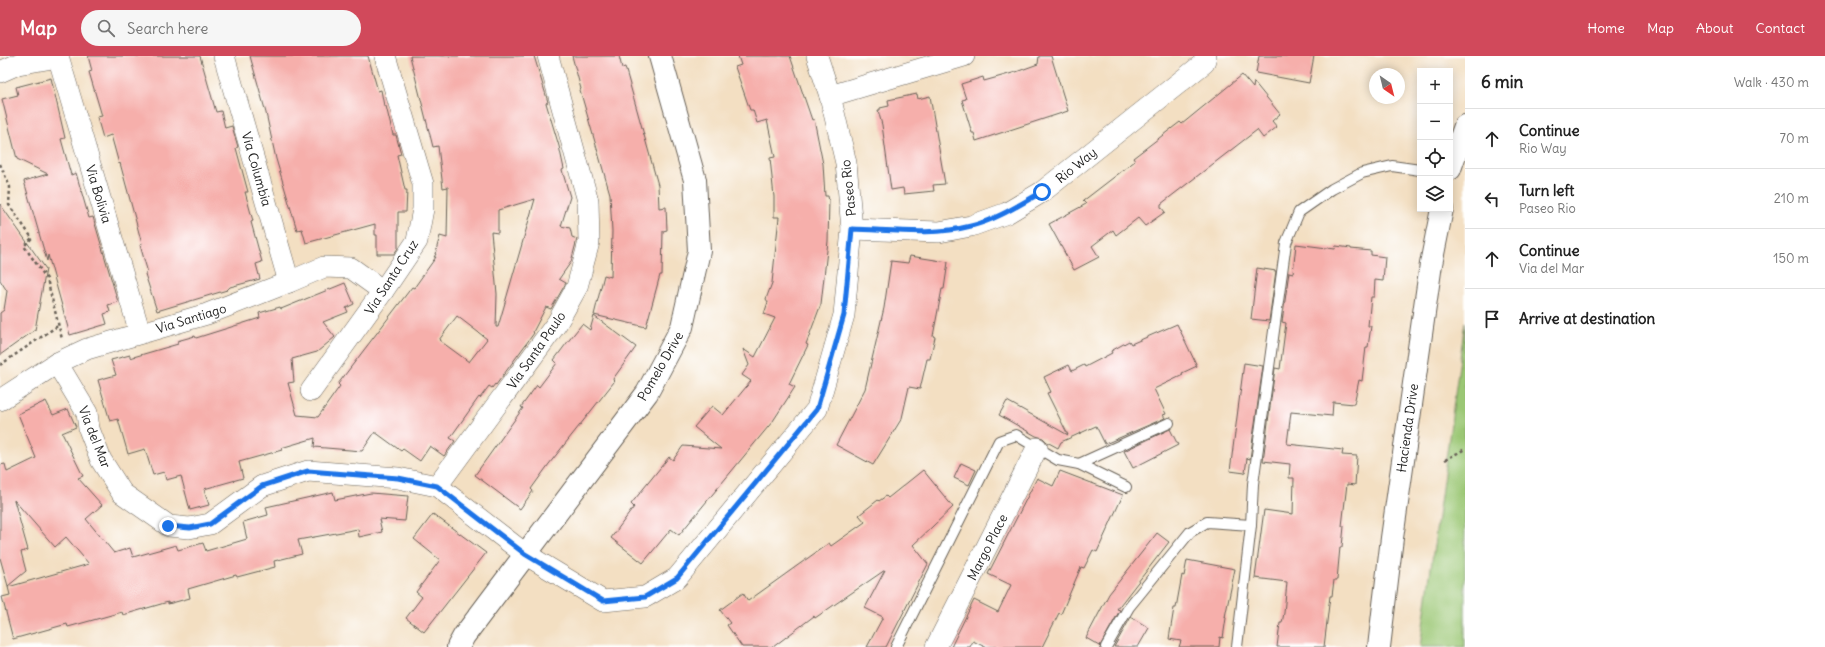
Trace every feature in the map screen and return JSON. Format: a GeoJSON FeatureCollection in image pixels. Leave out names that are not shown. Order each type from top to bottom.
{"type":"FeatureCollection","features":[{"type":"Feature","properties":{"kind":"street"},"geometry":{"type":"LineString","coordinates":[[0,72],[18,64],[58,56]]}},
{"type":"Feature","properties":{"kind":"street","name":"Via Bolivia"},"geometry":{"type":"LineString","coordinates":[[58,56],[140,333]]}},
{"type":"Feature","properties":{"kind":"street","name":"Via Columbia"},"geometry":{"type":"LineString","coordinates":[[224,56],[290,282]]}},
{"type":"Feature","properties":{"kind":"street","name":"Via Santa Cruz"},"geometry":{"type":"LineString","coordinates":[[311,391],[417,241],[424,209],[422,184],[385,56]]}},
{"type":"Feature","properties":{"kind":"street","name":"Via Santa Paulo"},"geometry":{"type":"LineString","coordinates":[[437,486],[557,323],[577,287],[589,242],[588,201],[548,56]]}},
{"type":"Feature","properties":{"kind":"street","name":"Pomelo Drive"},"geometry":{"type":"LineString","coordinates":[[458,647],[464,636],[525,554],[647,393],[682,328],[699,250],[695,180],[660,56]]}},
{"type":"Feature","properties":{"kind":"street","name":"Paseo Rio"},"geometry":{"type":"LineString","coordinates":[[525,554],[603,601],[645,597],[677,578],[817,409],[844,315],[852,229],[846,163],[830,96],[817,56]]}},
{"type":"Feature","properties":{"kind":"street"},"geometry":{"type":"LineString","coordinates":[[830,96],[964,56]]}},
{"type":"Feature","properties":{"kind":"street","name":"Rio Way"},"geometry":{"type":"LineString","coordinates":[[852,229],[939,232],[971,226],[1007,213],[1042,192],[1204,63],[1206,56]]}},
{"type":"Feature","properties":{"kind":"street"},"geometry":{"type":"LineString","coordinates":[[1453,160],[1465,126]]}},
{"type":"Feature","properties":{"kind":"street","name":"Hacienda Drive"},"geometry":{"type":"LineString","coordinates":[[1379,647],[1399,484],[1431,264],[1441,212]]}},
{"type":"Feature","properties":{"kind":"street","name":"Via Santiago"},"geometry":{"type":"LineString","coordinates":[[0,400],[62,361],[87,349],[208,314],[324,267],[351,268],[383,291]]}},
{"type":"Feature","properties":{"kind":"street","name":"Via del Mar"},"geometry":{"type":"LineString","coordinates":[[62,361],[87,412],[89,429],[101,460],[122,493],[168,526],[190,528],[210,524],[262,486],[308,471],[398,478],[437,486],[525,554]]}},
{"type":"Feature","properties":{"kind":"street","name":"Margo Place"},"geometry":{"type":"LineString","coordinates":[[936,647],[1037,448]]}},
{"type":"Feature","properties":{"kind":"lane"},"geometry":{"type":"LineString","coordinates":[[1237,647],[1251,525],[1254,484],[1286,243],[1298,212],[1332,188],[1362,172],[1392,166],[1417,170]]}},
{"type":"Feature","properties":{"kind":"lane"},"geometry":{"type":"LineString","coordinates":[[1079,464],[1169,423]]}},
{"type":"Feature","properties":{"kind":"lane"},"geometry":{"type":"LineString","coordinates":[[896,647],[999,441],[1016,435],[1058,460],[1079,464],[1126,487]]}},
{"type":"Feature","properties":{"kind":"lane"},"geometry":{"type":"LineString","coordinates":[[1106,647],[1129,607],[1190,532],[1207,522],[1251,525]]}},
{"type":"Feature","properties":{"kind":"path"},"geometry":{"type":"LineString","coordinates":[[0,164],[10,187],[9,205],[32,238],[24,246],[47,279],[59,325],[62,361]]}},
{"type":"Feature","properties":{"kind":"path"},"geometry":{"type":"LineString","coordinates":[[0,365],[59,325]]}},
{"type":"Feature","properties":{"kind":"path"},"geometry":{"type":"LineString","coordinates":[[1445,460],[1465,449]]}},
{"type":"Feature","properties":{"kind":"green space"},"geometry":{"type":"Polygon","coordinates":[[[1465,322],[1465,647],[1420,647],[1465,322]]]}},
{"type":"Feature","properties":{"kind":"building"},"geometry":{"type":"Polygon","coordinates":[[[88,56],[200,56],[216,112],[221,111],[225,128],[232,126],[238,147],[236,148],[248,192],[245,192],[253,221],[251,222],[262,262],[256,264],[260,279],[230,287],[227,290],[157,311],[145,274],[148,273],[140,245],[142,244],[120,163],[119,164],[111,135],[103,138],[97,117],[102,116],[89,72],[92,71],[88,56]]]}},
{"type":"Feature","properties":{"kind":"building"},"geometry":{"type":"Polygon","coordinates":[[[250,56],[368,56],[378,91],[381,90],[384,106],[386,106],[393,135],[396,135],[401,154],[397,155],[405,190],[407,190],[406,212],[398,212],[398,248],[394,254],[377,254],[377,235],[375,235],[375,224],[306,243],[302,229],[297,230],[276,159],[266,113],[250,56]]]}},
{"type":"Feature","properties":{"kind":"building"},"geometry":{"type":"Polygon","coordinates":[[[410,56],[534,56],[548,102],[546,103],[559,146],[564,169],[562,170],[570,197],[561,226],[570,228],[572,237],[577,239],[571,262],[559,279],[566,283],[551,309],[546,307],[533,332],[534,333],[496,385],[495,384],[492,388],[489,386],[480,398],[479,397],[450,438],[455,441],[444,456],[430,446],[420,461],[403,449],[401,451],[375,432],[362,451],[314,447],[315,438],[281,448],[282,450],[239,462],[243,478],[204,489],[209,505],[190,510],[181,476],[166,480],[164,472],[153,475],[145,449],[128,454],[118,419],[110,421],[98,380],[116,375],[111,360],[130,355],[130,358],[178,344],[177,341],[195,336],[196,338],[260,318],[259,313],[280,307],[281,309],[345,283],[354,304],[346,308],[348,312],[323,322],[335,337],[317,352],[292,359],[294,382],[288,383],[297,415],[318,417],[340,386],[338,384],[412,287],[414,288],[436,257],[434,257],[440,236],[447,238],[448,187],[443,188],[438,146],[433,147],[410,56]],[[535,199],[498,210],[498,233],[491,232],[497,294],[496,327],[498,327],[535,199]],[[457,316],[439,340],[469,362],[487,339],[457,316]]]}},
{"type":"Feature","properties":{"kind":"building"},"geometry":{"type":"Polygon","coordinates":[[[572,56],[619,56],[622,68],[625,67],[658,185],[659,208],[666,207],[667,230],[663,231],[662,275],[660,275],[646,327],[594,315],[604,275],[611,277],[612,231],[610,194],[580,90],[581,89],[572,56]]]}},
{"type":"Feature","properties":{"kind":"building"},"geometry":{"type":"Polygon","coordinates":[[[738,56],[790,56],[812,120],[814,119],[823,164],[825,196],[828,196],[829,201],[828,241],[821,304],[806,344],[808,345],[789,384],[795,387],[773,421],[679,535],[671,529],[643,563],[611,538],[634,507],[631,504],[669,457],[673,460],[683,446],[721,449],[694,427],[712,406],[723,415],[751,381],[742,375],[749,365],[743,349],[755,357],[775,318],[764,314],[768,302],[766,299],[772,283],[779,217],[774,217],[774,197],[770,158],[775,157],[767,120],[757,123],[753,110],[750,110],[735,67],[741,65],[738,56]]]}},
{"type":"Feature","properties":{"kind":"building"},"geometry":{"type":"Polygon","coordinates":[[[1039,56],[1051,56],[1068,111],[976,141],[974,133],[972,133],[962,100],[966,99],[961,84],[983,77],[984,81],[1016,72],[1038,64],[1039,56]]]}},
{"type":"Feature","properties":{"kind":"building"},"geometry":{"type":"Polygon","coordinates":[[[1259,56],[1314,56],[1309,83],[1256,73],[1259,56]]]}},
{"type":"Feature","properties":{"kind":"building"},"geometry":{"type":"Polygon","coordinates":[[[1242,75],[1253,88],[1254,82],[1280,114],[1272,121],[1277,127],[1263,138],[1257,130],[1161,204],[1161,207],[1165,212],[1145,226],[1138,218],[1116,235],[1113,230],[1092,246],[1099,257],[1074,270],[1049,224],[1086,204],[1083,201],[1135,161],[1133,158],[1180,122],[1182,124],[1242,75]]]}},
{"type":"Feature","properties":{"kind":"building"},"geometry":{"type":"Polygon","coordinates":[[[51,78],[65,138],[61,139],[71,175],[76,173],[89,218],[93,217],[118,302],[108,305],[110,312],[104,314],[107,324],[70,335],[48,255],[47,261],[24,181],[48,174],[17,159],[2,99],[18,95],[16,87],[51,78]]]}},
{"type":"Feature","properties":{"kind":"building"},"geometry":{"type":"Polygon","coordinates":[[[917,94],[918,99],[930,96],[945,184],[933,185],[934,191],[904,194],[903,188],[891,190],[882,125],[878,110],[889,106],[888,100],[917,94]]]}},
{"type":"Feature","properties":{"kind":"building"},"geometry":{"type":"Polygon","coordinates":[[[0,204],[46,269],[35,330],[0,355],[0,313],[4,310],[7,291],[0,280],[0,204]]]}},
{"type":"Feature","properties":{"kind":"building"},"geometry":{"type":"Polygon","coordinates":[[[1296,244],[1335,249],[1336,246],[1351,248],[1371,251],[1371,255],[1385,257],[1383,281],[1375,280],[1374,297],[1371,297],[1368,326],[1371,326],[1368,347],[1366,347],[1362,381],[1359,380],[1354,404],[1333,402],[1332,416],[1291,412],[1287,444],[1343,450],[1342,455],[1357,456],[1355,485],[1347,484],[1342,526],[1344,526],[1342,547],[1340,547],[1337,580],[1334,580],[1332,596],[1330,596],[1324,647],[1277,647],[1280,623],[1282,623],[1284,613],[1287,582],[1255,578],[1264,510],[1293,514],[1294,478],[1289,478],[1290,464],[1263,461],[1275,368],[1280,369],[1286,323],[1282,322],[1289,272],[1293,273],[1296,244]]]}},
{"type":"Feature","properties":{"kind":"building"},"geometry":{"type":"Polygon","coordinates":[[[910,256],[948,262],[944,289],[942,289],[933,336],[935,337],[930,359],[927,359],[920,389],[909,387],[902,418],[873,465],[836,445],[865,389],[884,308],[891,261],[908,263],[910,256]]]}},
{"type":"Feature","properties":{"kind":"building"},"geometry":{"type":"Polygon","coordinates":[[[1257,268],[1276,271],[1269,321],[1251,319],[1257,268]]]}},
{"type":"Feature","properties":{"kind":"building"},"geometry":{"type":"Polygon","coordinates":[[[594,316],[636,347],[613,379],[614,382],[531,489],[533,491],[520,509],[475,475],[523,408],[521,407],[537,385],[539,387],[557,363],[554,360],[582,324],[590,330],[594,316]]]}},
{"type":"Feature","properties":{"kind":"building"},"geometry":{"type":"Polygon","coordinates":[[[1177,324],[1197,366],[1182,373],[1183,375],[1154,389],[1166,414],[1163,415],[1165,418],[1105,444],[1096,426],[1061,442],[1058,448],[1043,438],[1036,436],[999,415],[1007,401],[1068,435],[1047,393],[1051,392],[1044,377],[1069,365],[1072,371],[1084,365],[1085,367],[1112,353],[1111,351],[1129,341],[1131,344],[1177,324]]]}},
{"type":"Feature","properties":{"kind":"building"},"geometry":{"type":"Polygon","coordinates":[[[1244,363],[1263,366],[1250,459],[1247,458],[1245,473],[1230,471],[1244,363]]]}},
{"type":"Feature","properties":{"kind":"building"},"geometry":{"type":"Polygon","coordinates":[[[46,401],[53,415],[68,409],[76,427],[62,433],[83,476],[78,478],[102,505],[86,519],[114,553],[130,548],[133,557],[176,545],[178,550],[203,543],[206,551],[247,539],[243,522],[268,515],[266,507],[333,492],[335,500],[371,493],[408,496],[405,521],[379,519],[382,532],[359,537],[358,529],[298,540],[302,554],[274,561],[275,567],[237,577],[236,575],[188,589],[190,598],[168,604],[168,602],[123,615],[122,612],[68,627],[67,624],[13,639],[2,597],[10,595],[8,587],[89,564],[66,537],[55,547],[14,500],[28,550],[21,552],[26,571],[8,586],[0,558],[0,465],[5,464],[7,472],[36,458],[18,414],[46,401]]]}},
{"type":"Feature","properties":{"kind":"building"},"geometry":{"type":"Polygon","coordinates":[[[1170,429],[1178,445],[1133,468],[1124,451],[1170,429]]]}},
{"type":"Feature","properties":{"kind":"building"},"geometry":{"type":"Polygon","coordinates":[[[961,463],[976,470],[969,485],[954,478],[961,463]]]}},
{"type":"Feature","properties":{"kind":"building"},"geometry":{"type":"Polygon","coordinates":[[[923,470],[953,507],[913,545],[928,564],[886,647],[867,647],[883,617],[865,608],[885,570],[815,618],[814,616],[773,647],[742,647],[727,625],[730,623],[720,610],[743,593],[748,601],[829,543],[831,546],[865,522],[859,515],[878,500],[879,501],[886,496],[888,498],[923,470]]]}},
{"type":"Feature","properties":{"kind":"building"},"geometry":{"type":"Polygon","coordinates":[[[1060,471],[1123,495],[1097,552],[1093,550],[1084,568],[1081,567],[1061,614],[1059,613],[1042,647],[985,647],[973,641],[970,647],[951,647],[974,600],[998,612],[1011,585],[988,574],[1037,478],[1053,486],[1060,471]]]}},
{"type":"Feature","properties":{"kind":"building"},"geometry":{"type":"Polygon","coordinates":[[[433,514],[486,553],[424,632],[406,618],[422,597],[416,592],[440,560],[414,539],[433,514]]]}},
{"type":"Feature","properties":{"kind":"building"},"geometry":{"type":"Polygon","coordinates":[[[1157,533],[1169,542],[1117,609],[1120,610],[1100,646],[1086,638],[1109,594],[1157,533]]]}},
{"type":"Feature","properties":{"kind":"building"},"geometry":{"type":"Polygon","coordinates":[[[1187,560],[1235,569],[1225,617],[1223,638],[1220,637],[1219,647],[1179,647],[1181,641],[1169,639],[1174,608],[1176,608],[1182,575],[1184,576],[1187,560]]]}},
{"type":"Feature","properties":{"kind":"building"},"geometry":{"type":"Polygon","coordinates":[[[1131,617],[1149,628],[1138,647],[1114,647],[1131,617]]]}},
{"type":"Feature","properties":{"kind":"route"},"geometry":{"type":"LineString","coordinates":[[168,526],[190,528],[210,524],[262,486],[308,471],[398,478],[437,486],[525,554],[603,601],[645,597],[677,578],[817,409],[844,315],[852,229],[939,232],[971,226],[1007,213],[1042,192]]}}]}
